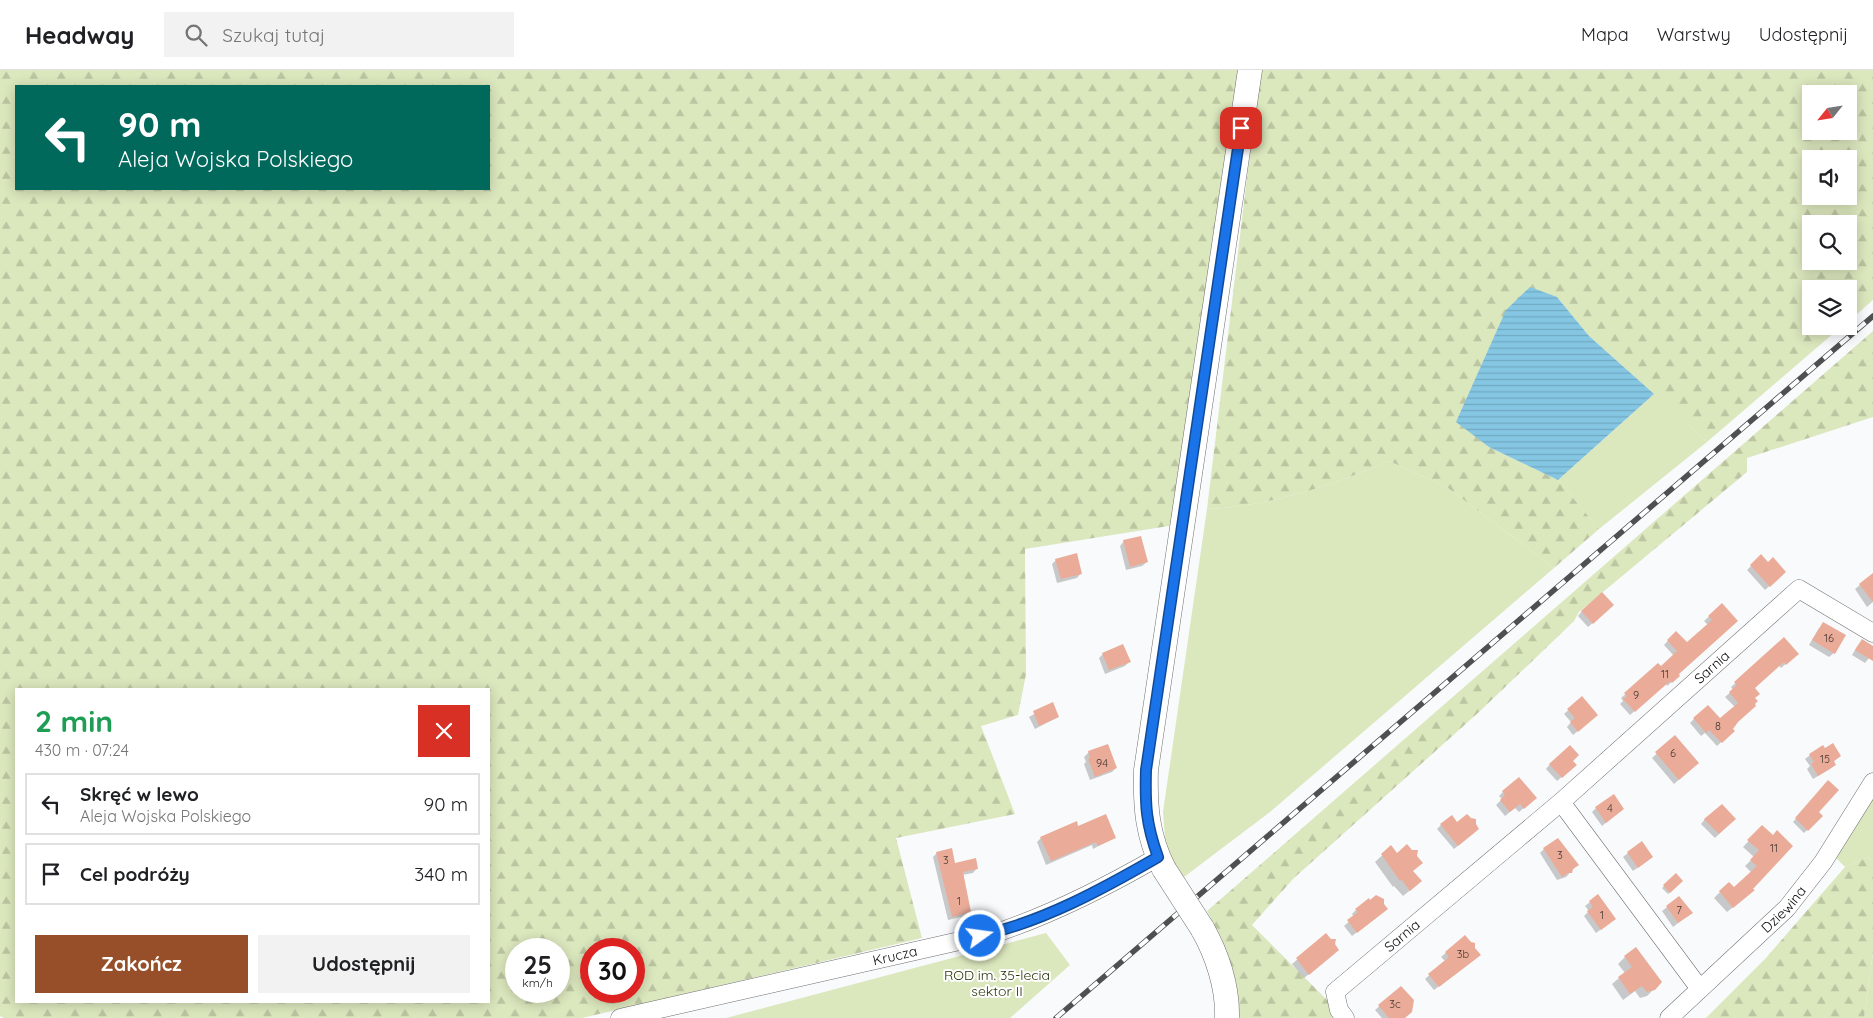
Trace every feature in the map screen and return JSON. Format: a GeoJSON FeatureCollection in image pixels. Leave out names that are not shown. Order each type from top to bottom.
{"type":"FeatureCollection","features":[{"type":"Feature","properties":{"kind":"street"},"geometry":{"type":"LineString","coordinates":[[1227,1018],[1228,1002],[1211,943],[1161,863],[1148,830],[1145,803],[1146,770],[1250,70]]}},
{"type":"Feature","properties":{"kind":"street","name":"Sarnia"},"geometry":{"type":"LineString","coordinates":[[1345,1018],[1339,1010],[1335,992],[1561,802],[1799,589],[1873,633]]}},
{"type":"Feature","properties":{"kind":"street","name":"Dziewina"},"geometry":{"type":"LineString","coordinates":[[1669,1018],[1787,908],[1823,862],[1873,782]]}},
{"type":"Feature","properties":{"kind":"street"},"geometry":{"type":"LineString","coordinates":[[1561,802],[1700,989]]}},
{"type":"Feature","properties":{"kind":"street","name":"Krucza"},"geometry":{"type":"LineString","coordinates":[[620,1018],[999,932],[1035,920],[1161,863]]}},
{"type":"Feature","properties":{"kind":"green space"},"geometry":{"type":"Polygon","coordinates":[[[0,70],[1239,70],[1181,524],[1025,549],[1026,674],[1018,715],[981,726],[1015,814],[896,838],[922,938],[582,1018],[4,1018],[0,1016],[0,70]]]}},
{"type":"Feature","properties":{"kind":"green space"},"geometry":{"type":"Polygon","coordinates":[[[1260,70],[1873,70],[1873,300],[1857,314],[1857,280],[1802,280],[1802,335],[1832,335],[1707,442],[1589,336],[1557,297],[1489,447],[1558,480],[1599,529],[1554,568],[1448,488],[1389,461],[1300,493],[1253,504],[1207,509],[1260,70]]]}},
{"type":"Feature","properties":{"kind":"green space"},"geometry":{"type":"Polygon","coordinates":[[[1873,331],[1873,417],[1747,458],[1747,472],[1579,612],[1574,621],[1479,712],[1294,878],[1252,925],[1345,1018],[1240,1018],[1222,939],[1207,911],[1873,331]]]}},
{"type":"Feature","properties":{"kind":"green space"},"geometry":{"type":"Polygon","coordinates":[[[1654,394],[1707,442],[1599,529],[1558,480],[1654,394]]]}},
{"type":"Feature","properties":{"kind":"green space"},"geometry":{"type":"Polygon","coordinates":[[[1389,461],[1448,488],[1554,568],[1270,812],[1184,877],[1166,850],[1163,812],[1207,509],[1253,504],[1300,493],[1389,461]]]}},
{"type":"Feature","properties":{"kind":"green space"},"geometry":{"type":"Polygon","coordinates":[[[1873,789],[1873,861],[1868,857],[1845,867],[1834,856],[1873,789]]]}},
{"type":"Feature","properties":{"kind":"green space"},"geometry":{"type":"Polygon","coordinates":[[[1868,857],[1873,861],[1873,952],[1864,1018],[1706,1018],[1765,959],[1845,867],[1868,857]]]}},
{"type":"Feature","properties":{"kind":"green space","name":"ROD im. 35-lecia sektor II"},"geometry":{"type":"Polygon","coordinates":[[[1046,933],[1070,965],[1010,1018],[726,1018],[1046,933]]]}},
{"type":"Feature","properties":{"kind":"green space"},"geometry":{"type":"Polygon","coordinates":[[[1873,952],[1873,1018],[1864,1018],[1873,952]]]}},
{"type":"Feature","properties":{"kind":"water"},"geometry":{"type":"Polygon","coordinates":[[[1530,287],[1557,297],[1589,336],[1654,394],[1558,480],[1489,447],[1456,422],[1506,310],[1530,287]]]}},
{"type":"Feature","properties":{"kind":"building"},"geometry":{"type":"Polygon","coordinates":[[[1141,536],[1148,562],[1130,567],[1123,540],[1141,536]]]}},
{"type":"Feature","properties":{"kind":"building"},"geometry":{"type":"Polygon","coordinates":[[[1077,553],[1082,574],[1061,579],[1055,559],[1077,553]]]}},
{"type":"Feature","properties":{"kind":"building"},"geometry":{"type":"Polygon","coordinates":[[[1761,554],[1768,562],[1773,557],[1786,572],[1770,587],[1750,565],[1761,554]]]}},
{"type":"Feature","properties":{"kind":"building"},"geometry":{"type":"Polygon","coordinates":[[[1873,573],[1873,602],[1859,584],[1873,573]]]}},
{"type":"Feature","properties":{"kind":"building"},"geometry":{"type":"Polygon","coordinates":[[[1602,592],[1614,605],[1593,624],[1581,611],[1602,592]]]}},
{"type":"Feature","properties":{"kind":"building"},"geometry":{"type":"Polygon","coordinates":[[[1722,603],[1738,621],[1679,674],[1680,676],[1672,683],[1670,681],[1635,712],[1623,699],[1627,696],[1624,693],[1658,663],[1661,666],[1677,651],[1667,640],[1676,631],[1687,642],[1712,620],[1708,616],[1722,603]]]}},
{"type":"Feature","properties":{"kind":"building"},"geometry":{"type":"Polygon","coordinates":[[[1823,622],[1846,635],[1835,654],[1812,640],[1823,622]]]}},
{"type":"Feature","properties":{"kind":"building"},"geometry":{"type":"Polygon","coordinates":[[[1784,637],[1799,654],[1786,665],[1784,662],[1755,688],[1760,694],[1755,698],[1758,701],[1755,704],[1756,706],[1738,722],[1733,729],[1735,731],[1722,743],[1709,730],[1706,733],[1693,718],[1708,705],[1720,718],[1738,703],[1729,692],[1737,685],[1734,682],[1784,637]]]}},
{"type":"Feature","properties":{"kind":"building"},"geometry":{"type":"Polygon","coordinates":[[[1862,639],[1873,646],[1873,661],[1855,650],[1862,639]]]}},
{"type":"Feature","properties":{"kind":"building"},"geometry":{"type":"Polygon","coordinates":[[[1123,644],[1131,662],[1109,670],[1102,653],[1123,644]]]}},
{"type":"Feature","properties":{"kind":"building"},"geometry":{"type":"Polygon","coordinates":[[[1582,696],[1598,715],[1578,732],[1570,722],[1575,718],[1567,709],[1582,696]]]}},
{"type":"Feature","properties":{"kind":"building"},"geometry":{"type":"Polygon","coordinates":[[[1053,702],[1059,717],[1039,726],[1033,711],[1053,702]]]}},
{"type":"Feature","properties":{"kind":"building"},"geometry":{"type":"Polygon","coordinates":[[[1675,735],[1699,763],[1679,780],[1655,752],[1675,735]]]}},
{"type":"Feature","properties":{"kind":"building"},"geometry":{"type":"Polygon","coordinates":[[[1833,743],[1841,756],[1834,761],[1836,765],[1818,776],[1811,764],[1814,762],[1809,754],[1823,745],[1825,748],[1833,743]]]}},
{"type":"Feature","properties":{"kind":"building"},"geometry":{"type":"Polygon","coordinates":[[[1108,744],[1117,768],[1095,777],[1088,759],[1090,758],[1088,751],[1108,744]]]}},
{"type":"Feature","properties":{"kind":"building"},"geometry":{"type":"Polygon","coordinates":[[[1570,745],[1579,755],[1573,761],[1577,765],[1562,778],[1549,764],[1570,745]]]}},
{"type":"Feature","properties":{"kind":"building"},"geometry":{"type":"Polygon","coordinates":[[[1519,777],[1537,798],[1524,809],[1520,804],[1510,812],[1500,800],[1505,795],[1502,791],[1519,777]]]}},
{"type":"Feature","properties":{"kind":"building"},"geometry":{"type":"Polygon","coordinates":[[[1828,780],[1839,790],[1819,812],[1823,816],[1808,831],[1795,818],[1828,780]]]}},
{"type":"Feature","properties":{"kind":"building"},"geometry":{"type":"Polygon","coordinates":[[[1614,794],[1624,809],[1606,823],[1595,807],[1614,794]]]}},
{"type":"Feature","properties":{"kind":"building"},"geometry":{"type":"Polygon","coordinates":[[[1722,804],[1736,819],[1719,834],[1704,819],[1722,804]]]}},
{"type":"Feature","properties":{"kind":"building"},"geometry":{"type":"Polygon","coordinates":[[[1106,814],[1116,838],[1098,846],[1096,842],[1051,861],[1040,837],[1077,821],[1078,826],[1106,814]]]}},
{"type":"Feature","properties":{"kind":"building"},"geometry":{"type":"Polygon","coordinates":[[[1467,814],[1471,818],[1476,819],[1479,829],[1458,846],[1440,824],[1452,815],[1457,822],[1467,814]]]}},
{"type":"Feature","properties":{"kind":"building"},"geometry":{"type":"Polygon","coordinates":[[[1762,825],[1773,835],[1777,830],[1793,846],[1753,889],[1755,890],[1733,908],[1719,891],[1729,882],[1734,887],[1757,866],[1750,860],[1759,850],[1747,840],[1762,825]]]}},
{"type":"Feature","properties":{"kind":"building"},"geometry":{"type":"Polygon","coordinates":[[[1558,838],[1579,865],[1573,869],[1572,873],[1562,877],[1543,848],[1558,838]]]}},
{"type":"Feature","properties":{"kind":"building"},"geometry":{"type":"Polygon","coordinates":[[[1642,841],[1653,857],[1638,868],[1627,852],[1642,841]]]}},
{"type":"Feature","properties":{"kind":"building"},"geometry":{"type":"Polygon","coordinates":[[[1407,844],[1412,850],[1418,850],[1417,856],[1423,863],[1413,871],[1422,881],[1410,891],[1402,880],[1400,881],[1381,854],[1391,845],[1397,853],[1407,844]]]}},
{"type":"Feature","properties":{"kind":"building"},"geometry":{"type":"Polygon","coordinates":[[[952,848],[955,863],[976,858],[978,869],[963,872],[971,912],[952,917],[936,852],[952,848]]]}},
{"type":"Feature","properties":{"kind":"building"},"geometry":{"type":"Polygon","coordinates":[[[1676,873],[1683,881],[1670,893],[1663,885],[1676,873]]]}},
{"type":"Feature","properties":{"kind":"building"},"geometry":{"type":"Polygon","coordinates":[[[1598,894],[1616,919],[1601,930],[1587,911],[1593,907],[1589,901],[1598,894]]]}},
{"type":"Feature","properties":{"kind":"building"},"geometry":{"type":"Polygon","coordinates":[[[1376,895],[1384,899],[1384,904],[1388,909],[1357,933],[1347,920],[1358,912],[1355,909],[1376,895]]]}},
{"type":"Feature","properties":{"kind":"building"},"geometry":{"type":"Polygon","coordinates":[[[1679,896],[1693,913],[1678,923],[1666,906],[1679,896]]]}},
{"type":"Feature","properties":{"kind":"building"},"geometry":{"type":"Polygon","coordinates":[[[1326,933],[1331,939],[1336,939],[1335,944],[1339,950],[1309,975],[1296,958],[1326,933]]]}},
{"type":"Feature","properties":{"kind":"building"},"geometry":{"type":"Polygon","coordinates":[[[1465,935],[1471,942],[1475,943],[1475,948],[1481,955],[1439,987],[1428,974],[1449,957],[1445,952],[1465,935]]]}},
{"type":"Feature","properties":{"kind":"building"},"geometry":{"type":"Polygon","coordinates":[[[1636,947],[1662,982],[1655,990],[1647,992],[1642,986],[1630,994],[1618,977],[1632,967],[1624,956],[1636,947]]]}},
{"type":"Feature","properties":{"kind":"building"},"geometry":{"type":"Polygon","coordinates":[[[1401,986],[1414,1000],[1412,1012],[1405,1018],[1389,1018],[1378,1005],[1401,986]]]}},
{"type":"Feature","properties":{"kind":"railway"},"geometry":{"type":"LineString","coordinates":[[1056,1018],[1873,316]]}},
{"type":"Feature","properties":{"kind":"route"},"geometry":{"type":"LineString","coordinates":[[980,936],[999,932],[1049,914],[1090,895],[1158,857],[1148,830],[1145,803],[1146,770],[1241,128]]}}]}
